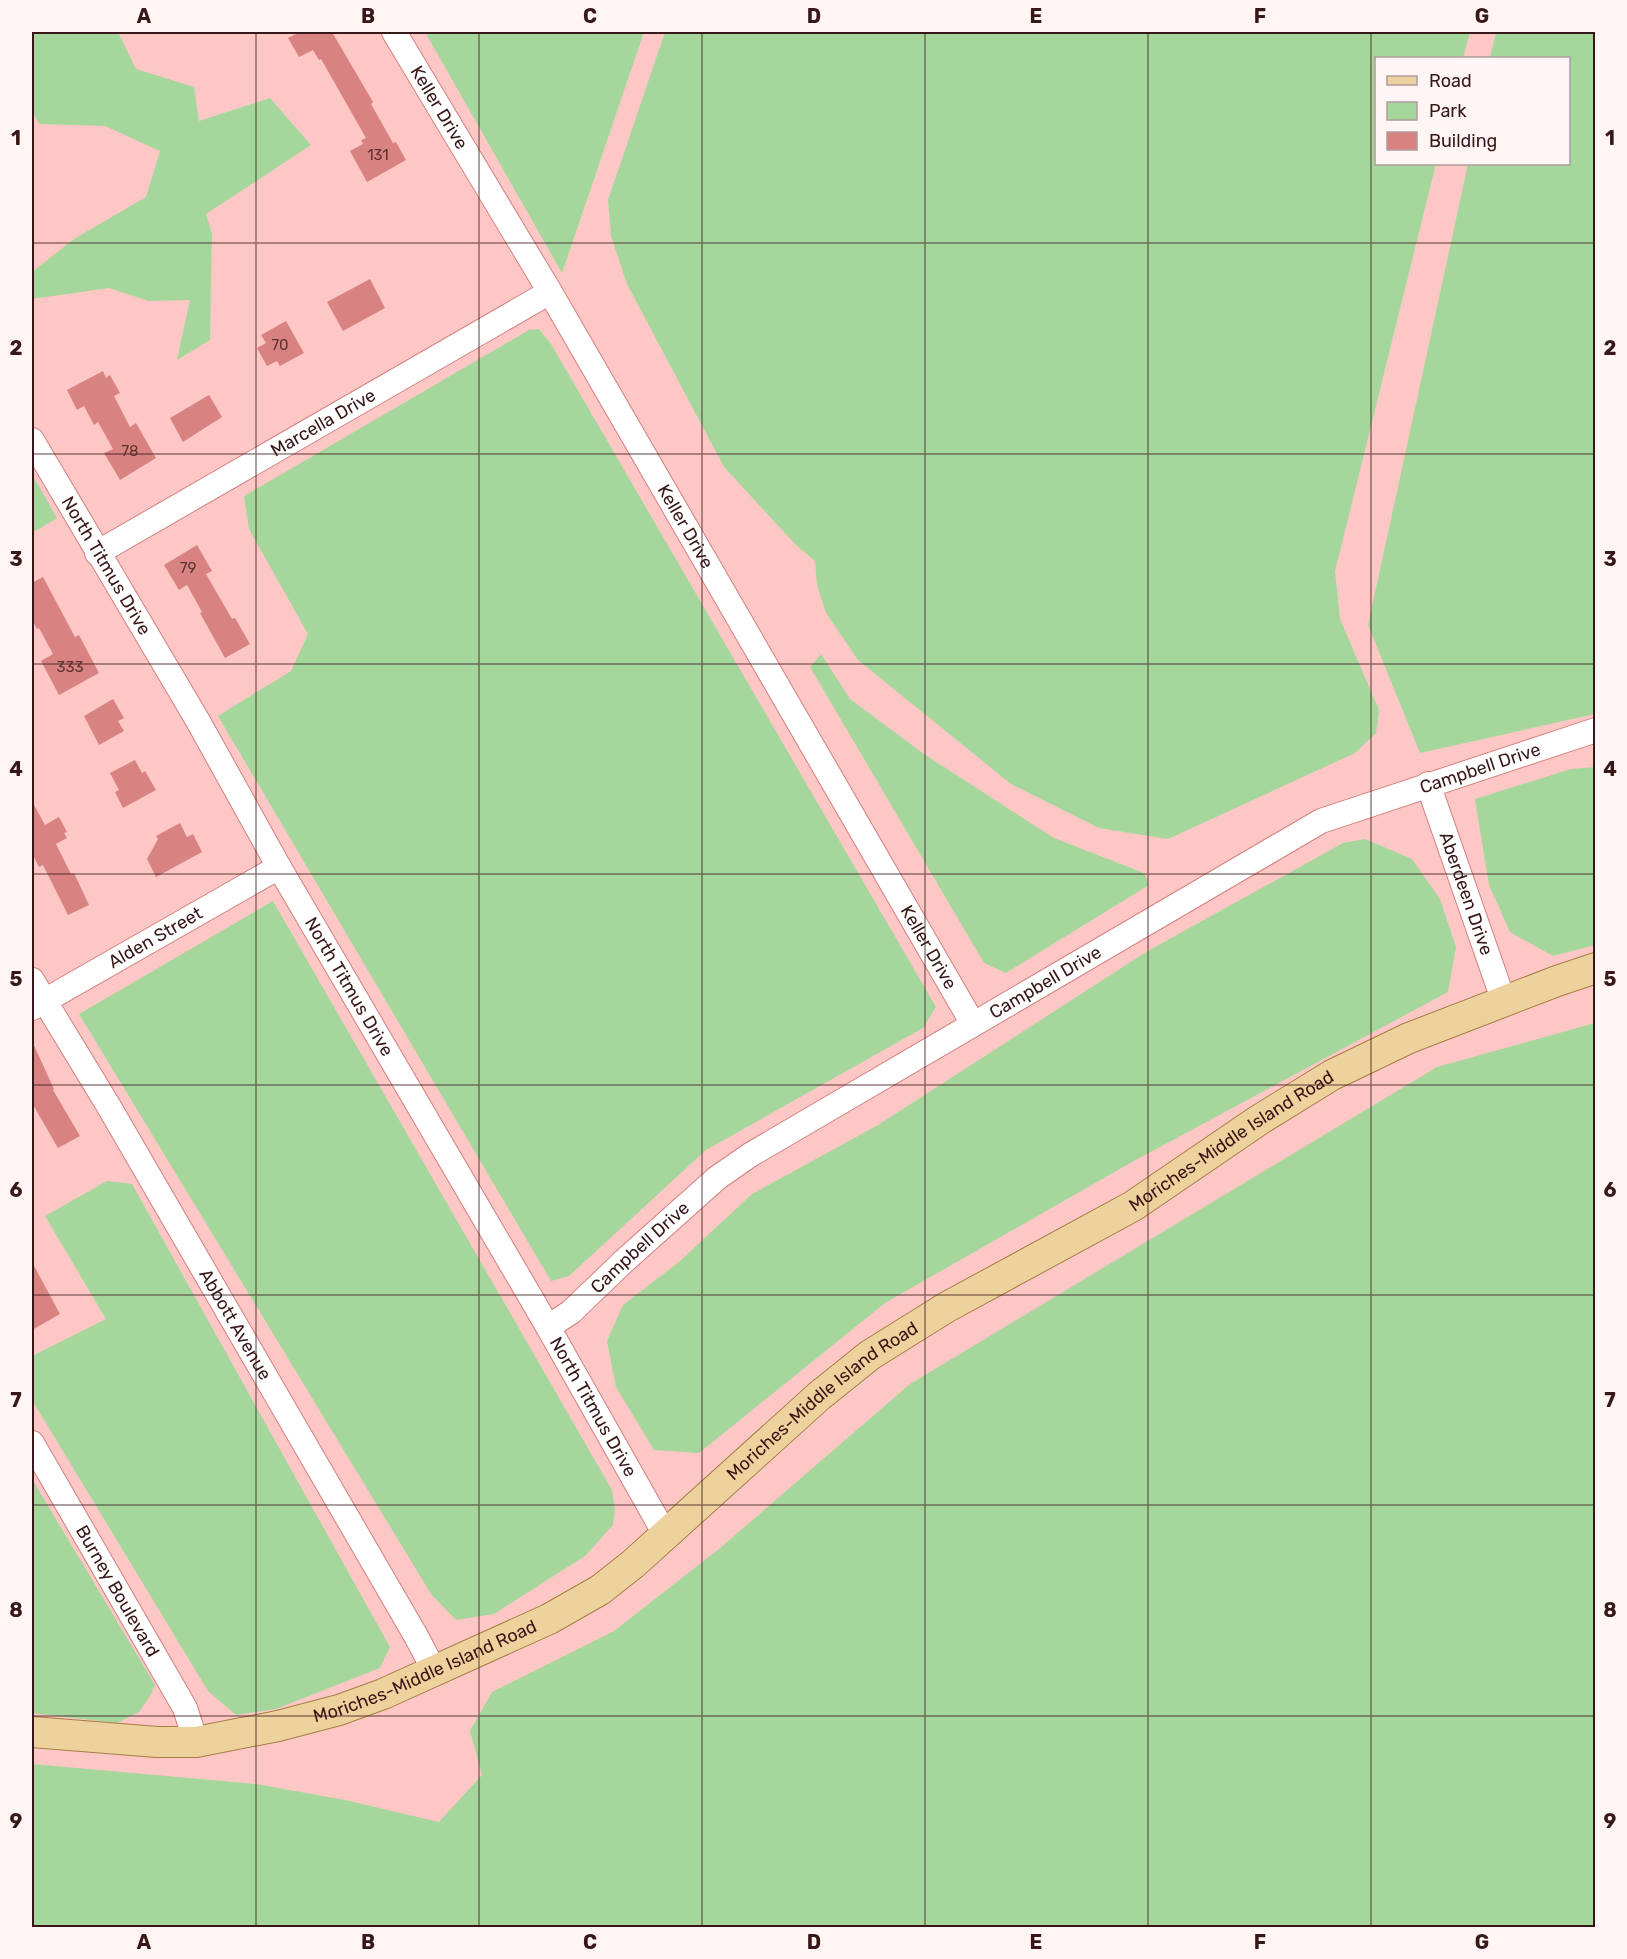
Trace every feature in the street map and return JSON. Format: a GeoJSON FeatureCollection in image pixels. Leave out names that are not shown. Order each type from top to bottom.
{"type":"FeatureCollection","features":[{"type":"Feature","properties":{"kind":"main road","name":"Moriches-Middle Island Road"},"geometry":{"type":"LineString","coordinates":[[32,1732],[146,1742],[196,1742],[278,1726],[339,1710],[383,1694],[549,1618],[600,1590],[633,1564],[819,1396],[870,1355],[946,1307],[1133,1206],[1259,1120],[1332,1075],[1409,1038],[1596,968]]}},
{"type":"Feature","properties":{"kind":"street","name":"Keller Drive"},"geometry":{"type":"LineString","coordinates":[[394,32],[550,292],[973,1024]]}},
{"type":"Feature","properties":{"kind":"street","name":"Marcella Drive"},"geometry":{"type":"LineString","coordinates":[[97,553],[550,292]]}},
{"type":"Feature","properties":{"kind":"street","name":"North Titmus Drive"},"geometry":{"type":"LineString","coordinates":[[32,440],[198,721],[279,867],[548,1327],[665,1534]]}},
{"type":"Feature","properties":{"kind":"street","name":"Campbell Drive"},"geometry":{"type":"LineString","coordinates":[[548,1327],[571,1312],[717,1178],[750,1155],[1321,821],[1596,730]]}},
{"type":"Feature","properties":{"kind":"street","name":"Aberdeen Drive"},"geometry":{"type":"LineString","coordinates":[[1428,784],[1504,1002]]}},
{"type":"Feature","properties":{"kind":"street","name":"Alden Street"},"geometry":{"type":"LineString","coordinates":[[38,1005],[279,867]]}},
{"type":"Feature","properties":{"kind":"street","name":"Abbott Avenue"},"geometry":{"type":"LineString","coordinates":[[32,980],[38,1005],[114,1116],[411,1625],[435,1672]]}},
{"type":"Feature","properties":{"kind":"street","name":"Burney Boulevard"},"geometry":{"type":"LineString","coordinates":[[32,1443],[185,1708],[196,1742]]}},
{"type":"Feature","properties":{"kind":"green space"},"geometry":{"type":"Polygon","coordinates":[[[33,32],[118,32],[136,69],[194,87],[199,121],[270,98],[311,145],[206,214],[212,234],[210,340],[177,360],[190,300],[149,301],[109,288],[32,299],[32,272],[74,239],[146,197],[160,151],[105,126],[39,124],[32,110],[33,32]]]}},
{"type":"Feature","properties":{"kind":"green space"},"geometry":{"type":"Polygon","coordinates":[[[425,32],[644,32],[562,273],[425,32]]]}},
{"type":"Feature","properties":{"kind":"green space"},"geometry":{"type":"Polygon","coordinates":[[[665,32],[1470,32],[1463,57],[1375,57],[1375,165],[1436,165],[1335,571],[1340,619],[1379,710],[1376,733],[1355,753],[1168,839],[1099,828],[1011,784],[858,660],[826,613],[817,585],[815,561],[796,545],[724,467],[627,284],[611,236],[608,200],[665,32]]]}},
{"type":"Feature","properties":{"kind":"green space"},"geometry":{"type":"Polygon","coordinates":[[[1496,32],[1595,32],[1595,714],[1420,753],[1368,625],[1468,165],[1570,165],[1570,57],[1490,57],[1496,32]]]}},
{"type":"Feature","properties":{"kind":"green space"},"geometry":{"type":"Polygon","coordinates":[[[539,329],[551,344],[936,1007],[923,1028],[706,1150],[569,1276],[551,1281],[218,716],[291,671],[308,634],[249,529],[244,496],[529,330],[539,329]]]}},
{"type":"Feature","properties":{"kind":"green space"},"geometry":{"type":"Polygon","coordinates":[[[32,474],[57,518],[32,533],[32,474]]]}},
{"type":"Feature","properties":{"kind":"green space"},"geometry":{"type":"Polygon","coordinates":[[[821,654],[850,699],[924,754],[1054,838],[1144,873],[1149,885],[1006,973],[984,963],[810,667],[821,654]]]}},
{"type":"Feature","properties":{"kind":"green space"},"geometry":{"type":"Polygon","coordinates":[[[1595,767],[1595,945],[1553,956],[1510,932],[1489,885],[1475,799],[1571,769],[1595,767]]]}},
{"type":"Feature","properties":{"kind":"green space"},"geometry":{"type":"Polygon","coordinates":[[[1365,839],[1412,859],[1440,899],[1456,947],[1448,992],[1132,1162],[885,1303],[699,1453],[654,1450],[616,1387],[607,1341],[623,1305],[680,1261],[752,1194],[878,1125],[1146,952],[1343,843],[1365,839]]]}},
{"type":"Feature","properties":{"kind":"green space"},"geometry":{"type":"Polygon","coordinates":[[[273,901],[612,1490],[615,1509],[613,1525],[585,1556],[494,1614],[456,1620],[431,1594],[79,1014],[273,901]]]}},
{"type":"Feature","properties":{"kind":"green space"},"geometry":{"type":"Polygon","coordinates":[[[1595,1023],[1595,1927],[32,1927],[32,1764],[256,1784],[345,1800],[439,1822],[482,1775],[470,1731],[492,1692],[614,1631],[719,1549],[910,1384],[1437,1067],[1595,1023]]]}},
{"type":"Feature","properties":{"kind":"green space"},"geometry":{"type":"Polygon","coordinates":[[[107,1181],[132,1184],[390,1647],[380,1668],[276,1709],[236,1715],[208,1691],[32,1400],[32,1356],[106,1319],[45,1216],[107,1181]]]}},
{"type":"Feature","properties":{"kind":"green space"},"geometry":{"type":"Polygon","coordinates":[[[32,1479],[155,1685],[139,1712],[117,1723],[32,1713],[32,1479]]]}},
{"type":"Feature","properties":{"kind":"building"},"geometry":{"type":"Polygon","coordinates":[[[300,32],[332,32],[373,102],[371,104],[393,143],[396,142],[406,160],[367,182],[350,151],[363,144],[361,140],[366,138],[321,59],[319,60],[313,50],[299,57],[288,38],[300,32]]]}},
{"type":"Feature","properties":{"kind":"building"},"geometry":{"type":"Polygon","coordinates":[[[370,279],[385,308],[343,331],[327,302],[370,279]]]}},
{"type":"Feature","properties":{"kind":"building"},"geometry":{"type":"Polygon","coordinates":[[[286,321],[304,353],[280,366],[277,361],[267,366],[257,348],[266,343],[261,335],[286,321]]]}},
{"type":"Feature","properties":{"kind":"building"},"geometry":{"type":"Polygon","coordinates":[[[103,371],[106,378],[110,375],[120,393],[114,396],[130,427],[136,423],[156,458],[120,480],[104,453],[113,449],[98,422],[94,425],[84,406],[77,410],[67,390],[103,371]]]}},
{"type":"Feature","properties":{"kind":"building"},"geometry":{"type":"Polygon","coordinates":[[[209,395],[222,417],[183,442],[170,418],[209,395]]]}},
{"type":"Feature","properties":{"kind":"building"},"geometry":{"type":"Polygon","coordinates":[[[197,545],[212,571],[206,574],[232,619],[235,618],[250,644],[225,658],[187,585],[179,590],[164,565],[197,545]]]}},
{"type":"Feature","properties":{"kind":"building"},"geometry":{"type":"Polygon","coordinates":[[[43,577],[75,637],[79,635],[99,673],[59,695],[41,661],[53,654],[32,620],[32,583],[43,577]]]}},
{"type":"Feature","properties":{"kind":"building"},"geometry":{"type":"Polygon","coordinates":[[[113,699],[124,718],[118,721],[124,731],[99,745],[84,716],[113,699]]]}},
{"type":"Feature","properties":{"kind":"building"},"geometry":{"type":"Polygon","coordinates":[[[135,760],[142,773],[145,771],[156,790],[123,808],[115,792],[119,790],[110,773],[135,760]]]}},
{"type":"Feature","properties":{"kind":"building"},"geometry":{"type":"Polygon","coordinates":[[[32,801],[45,825],[59,817],[67,832],[64,833],[67,838],[56,844],[71,874],[74,873],[89,905],[68,915],[43,865],[39,867],[32,853],[32,801]]]}},
{"type":"Feature","properties":{"kind":"building"},"geometry":{"type":"Polygon","coordinates":[[[180,823],[187,837],[193,834],[202,852],[156,877],[147,859],[158,839],[156,836],[180,823]]]}},
{"type":"Feature","properties":{"kind":"building"},"geometry":{"type":"Polygon","coordinates":[[[32,1041],[53,1090],[80,1136],[58,1148],[32,1103],[32,1041]]]}},
{"type":"Feature","properties":{"kind":"building"},"geometry":{"type":"Polygon","coordinates":[[[32,1262],[60,1314],[32,1330],[32,1262]]]}}]}
